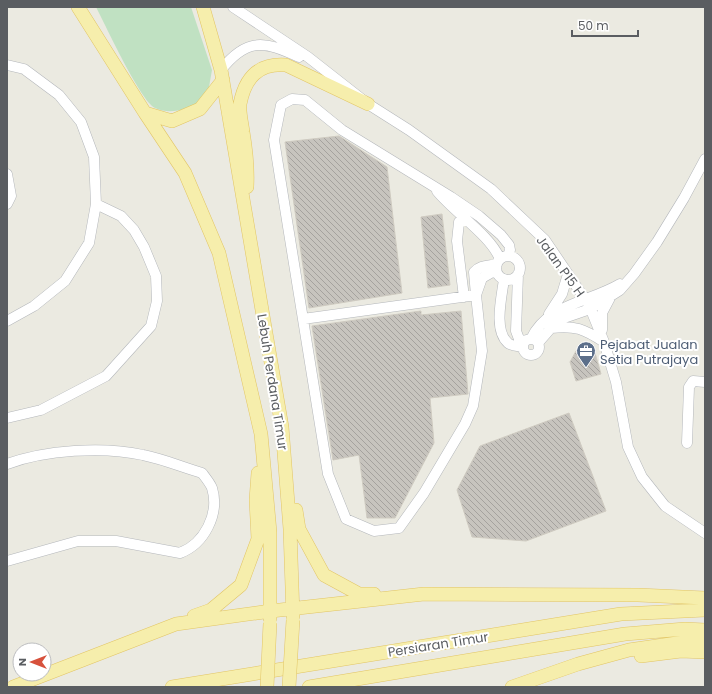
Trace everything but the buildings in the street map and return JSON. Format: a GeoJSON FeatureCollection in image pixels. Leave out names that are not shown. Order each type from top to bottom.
{"type":"FeatureCollection","features":[{"type":"Feature","properties":{"kind":"main road"},"geometry":{"type":"LineString","coordinates":[[68,7],[88,25]]}},
{"type":"Feature","properties":{"kind":"main road"},"geometry":{"type":"LineString","coordinates":[[78,7],[88,25]]}},
{"type":"Feature","properties":{"kind":"main road","name":"Lebuh Perdana Timur"},"geometry":{"type":"LineString","coordinates":[[203,7],[222,75],[282,427],[290,529],[293,614],[289,687]]}},
{"type":"Feature","properties":{"kind":"main road","name":"Lebuh Perdana Timur"},"geometry":{"type":"LineString","coordinates":[[88,25],[185,173],[219,253],[261,434],[270,532],[270,617],[267,687]]}},
{"type":"Feature","properties":{"kind":"main road"},"geometry":{"type":"LineString","coordinates":[[246,215],[248,179],[240,105],[250,78],[254,73],[269,66],[286,65],[368,104]]}},
{"type":"Feature","properties":{"kind":"main road"},"geometry":{"type":"LineString","coordinates":[[145,113],[172,121],[200,109],[222,75]]}},
{"type":"Feature","properties":{"kind":"main road"},"geometry":{"type":"LineString","coordinates":[[282,427],[299,529],[324,575],[359,594],[638,595],[705,598]]}},
{"type":"Feature","properties":{"kind":"main road"},"geometry":{"type":"LineString","coordinates":[[13,687],[211,610],[241,585],[258,539],[256,500],[261,434]]}},
{"type":"Feature","properties":{"kind":"main road"},"geometry":{"type":"LineString","coordinates":[[176,624],[270,617],[424,594]]}},
{"type":"Feature","properties":{"kind":"main road","name":"Persiaran Timur"},"geometry":{"type":"LineString","coordinates":[[172,687],[621,614],[705,610]]}},
{"type":"Feature","properties":{"kind":"main road","name":"Persiaran Timur"},"geometry":{"type":"LineString","coordinates":[[310,687],[625,634],[685,629],[705,630]]}},
{"type":"Feature","properties":{"kind":"main road"},"geometry":{"type":"LineString","coordinates":[[512,687],[578,664],[629,650],[705,639]]}},
{"type":"Feature","properties":{"kind":"main road"},"geometry":{"type":"LineString","coordinates":[[578,664],[680,651],[705,652]]}},
{"type":"Feature","properties":{"kind":"street","name":"Jalan P15 H"},"geometry":{"type":"LineString","coordinates":[[233,7],[308,57],[368,104],[409,130],[491,189],[545,240],[588,305],[603,339],[616,382],[628,447],[642,477],[665,506],[705,533]]}},
{"type":"Feature","properties":{"kind":"street","name":"Jalan P15 H"},"geometry":{"type":"LineString","coordinates":[[222,75],[227,63],[250,45],[267,44],[321,68]]}},
{"type":"Feature","properties":{"kind":"street"},"geometry":{"type":"LineString","coordinates":[[7,65],[24,69],[58,96],[81,122],[94,157],[96,204],[89,243],[65,281],[34,306],[7,321]]}},
{"type":"Feature","properties":{"kind":"street"},"geometry":{"type":"LineString","coordinates":[[518,274],[512,279],[504,279],[498,274],[500,262],[510,250],[509,244],[501,235],[478,216],[342,130],[305,100],[292,99],[282,105],[274,140],[328,474],[346,519],[374,531],[399,528],[424,493],[465,424],[473,406],[482,351],[474,272],[477,268],[500,262],[518,262],[518,274],[516,331],[519,339],[529,342]]}},
{"type":"Feature","properties":{"kind":"street"},"geometry":{"type":"LineString","coordinates":[[504,279],[500,318],[502,336],[509,344],[529,342],[550,328],[558,320],[607,294],[630,278],[657,242],[684,198],[705,159]]}},
{"type":"Feature","properties":{"kind":"street"},"geometry":{"type":"LineString","coordinates":[[7,174],[11,196],[7,204]]}},
{"type":"Feature","properties":{"kind":"street"},"geometry":{"type":"LineString","coordinates":[[434,187],[454,210],[490,242],[500,262]]}},
{"type":"Feature","properties":{"kind":"street"},"geometry":{"type":"LineString","coordinates":[[7,418],[41,410],[106,376],[151,326],[158,301],[156,276],[144,247],[134,230],[121,216],[96,204]]}},
{"type":"Feature","properties":{"kind":"street"},"geometry":{"type":"LineString","coordinates":[[454,210],[454,231],[457,241],[464,297]]}},
{"type":"Feature","properties":{"kind":"street"},"geometry":{"type":"LineString","coordinates":[[457,241],[459,222],[465,220]]}},
{"type":"Feature","properties":{"kind":"street"},"geometry":{"type":"LineString","coordinates":[[529,342],[535,330],[547,318],[558,301],[568,274]]}},
{"type":"Feature","properties":{"kind":"street"},"geometry":{"type":"LineString","coordinates":[[574,284],[594,292],[607,294]]}},
{"type":"Feature","properties":{"kind":"street"},"geometry":{"type":"LineString","coordinates":[[550,328],[568,326],[589,332],[603,339],[602,313],[607,294]]}},
{"type":"Feature","properties":{"kind":"street"},"geometry":{"type":"LineString","coordinates":[[303,319],[476,295]]}},
{"type":"Feature","properties":{"kind":"street"},"geometry":{"type":"LineString","coordinates":[[547,318],[563,308],[588,305]]}},
{"type":"Feature","properties":{"kind":"street"},"geometry":{"type":"LineString","coordinates":[[687,443],[689,387],[693,381],[705,382]]}},
{"type":"Feature","properties":{"kind":"street"},"geometry":{"type":"LineString","coordinates":[[7,464],[54,453],[106,451],[142,455],[202,472],[212,488],[213,504],[209,524],[201,540],[190,549],[180,553],[116,541],[78,541],[7,560]]}},
{"type":"Feature","properties":{"kind":"street","name":"Jalan P15 H"},"geometry":{"type":"LineString","coordinates":[[665,506],[705,527]]}},
{"type":"Feature","properties":{"kind":"green space"},"geometry":{"type":"Polygon","coordinates":[[[96,7],[191,7],[212,70],[209,87],[200,103],[184,109],[173,111],[155,108],[141,92],[132,78],[96,7]]]}},
{"type":"Feature","properties":{"kind":"place","name":"Pejabat Jualan Setia Putrajaya"},"geometry":{"type":"Point","coordinates":[586,368]}}]}
